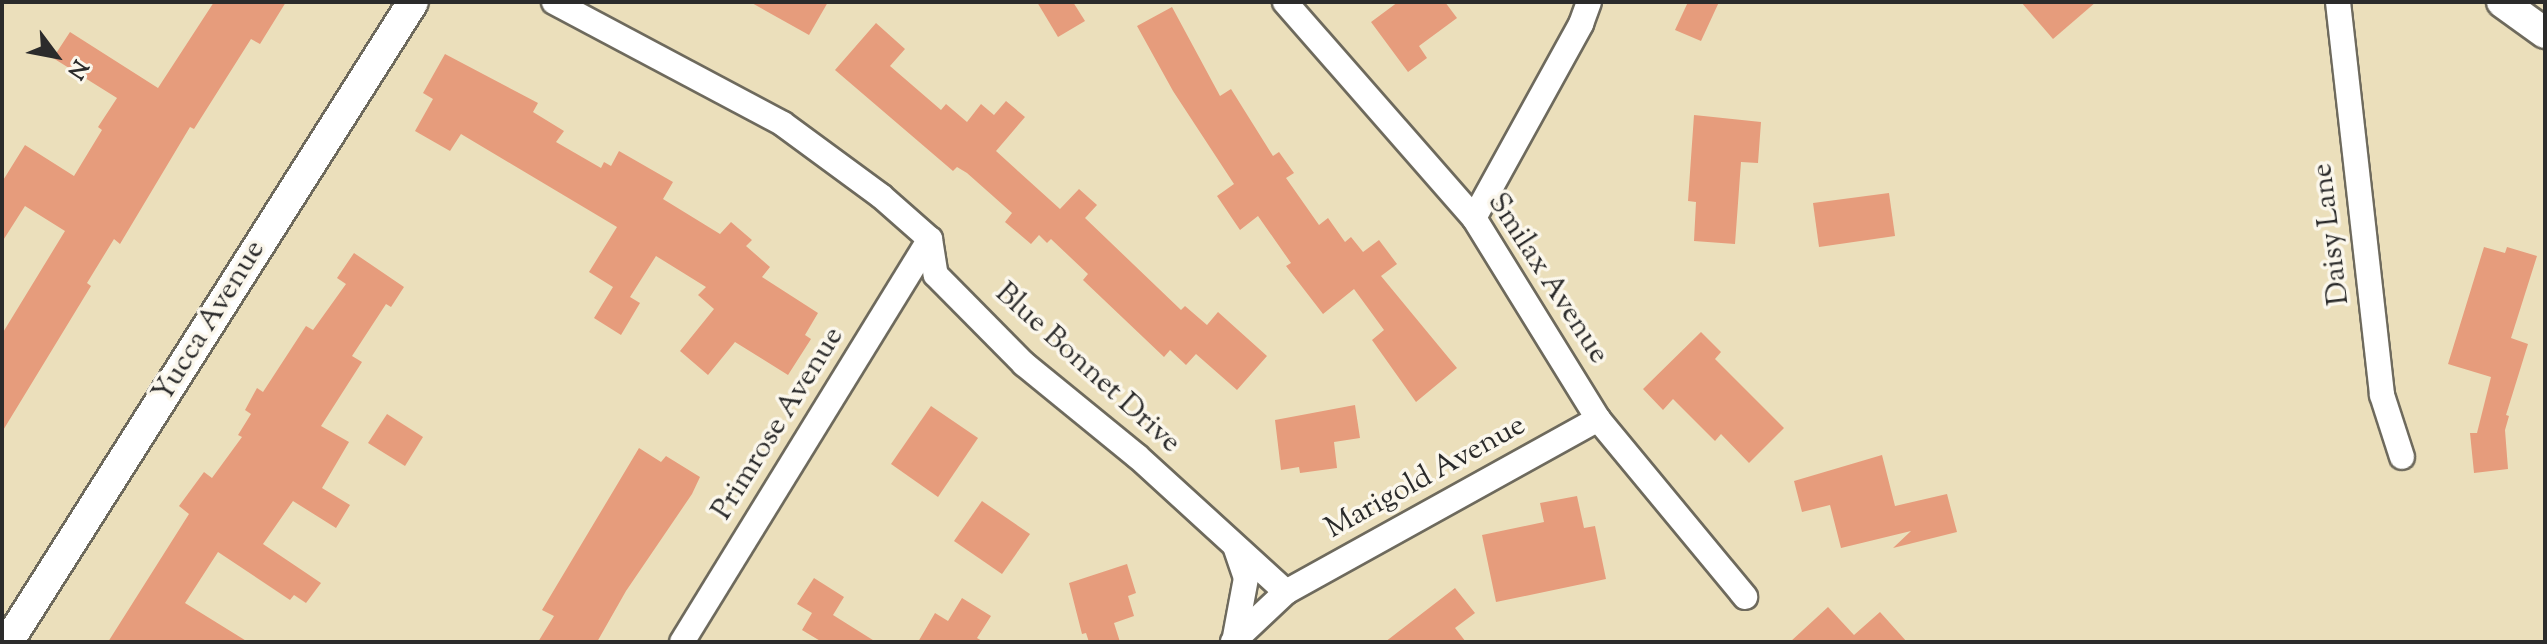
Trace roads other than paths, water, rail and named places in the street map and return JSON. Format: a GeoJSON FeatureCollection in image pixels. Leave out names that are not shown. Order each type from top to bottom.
{"type":"FeatureCollection","features":[{"type":"Feature","properties":{"kind":"street","name":"Yucca Avenue"},"geometry":{"type":"LineString","coordinates":[[7,633],[413,2]]}},
{"type":"Feature","properties":{"kind":"street"},"geometry":{"type":"LineString","coordinates":[[554,2],[783,124],[881,196],[930,239]]}},
{"type":"Feature","properties":{"kind":"street","name":"Smilax Avenue"},"geometry":{"type":"LineString","coordinates":[[1285,2],[1474,218],[1598,419],[1745,597]]}},
{"type":"Feature","properties":{"kind":"street"},"geometry":{"type":"LineString","coordinates":[[1474,218],[1581,24],[1589,2]]}},
{"type":"Feature","properties":{"kind":"street","name":"Daisy Lane"},"geometry":{"type":"LineString","coordinates":[[2338,2],[2382,395],[2402,457]]}},
{"type":"Feature","properties":{"kind":"street"},"geometry":{"type":"LineString","coordinates":[[2502,2],[2545,33]]}},
{"type":"Feature","properties":{"kind":"street","name":"Blue Bonnet Drive"},"geometry":{"type":"LineString","coordinates":[[930,239],[936,275],[1024,364],[1234,543],[1286,592]]}},
{"type":"Feature","properties":{"kind":"street","name":"Primrose Avenue"},"geometry":{"type":"LineString","coordinates":[[682,642],[930,239]]}},
{"type":"Feature","properties":{"kind":"street","name":"Marigold Avenue"},"geometry":{"type":"LineString","coordinates":[[1286,592],[1598,419]]}},
{"type":"Feature","properties":{"kind":"street"},"geometry":{"type":"LineString","coordinates":[[1234,543],[1246,578],[1234,639]]}},
{"type":"Feature","properties":{"kind":"street"},"geometry":{"type":"LineString","coordinates":[[1234,639],[1286,592]]}}]}
